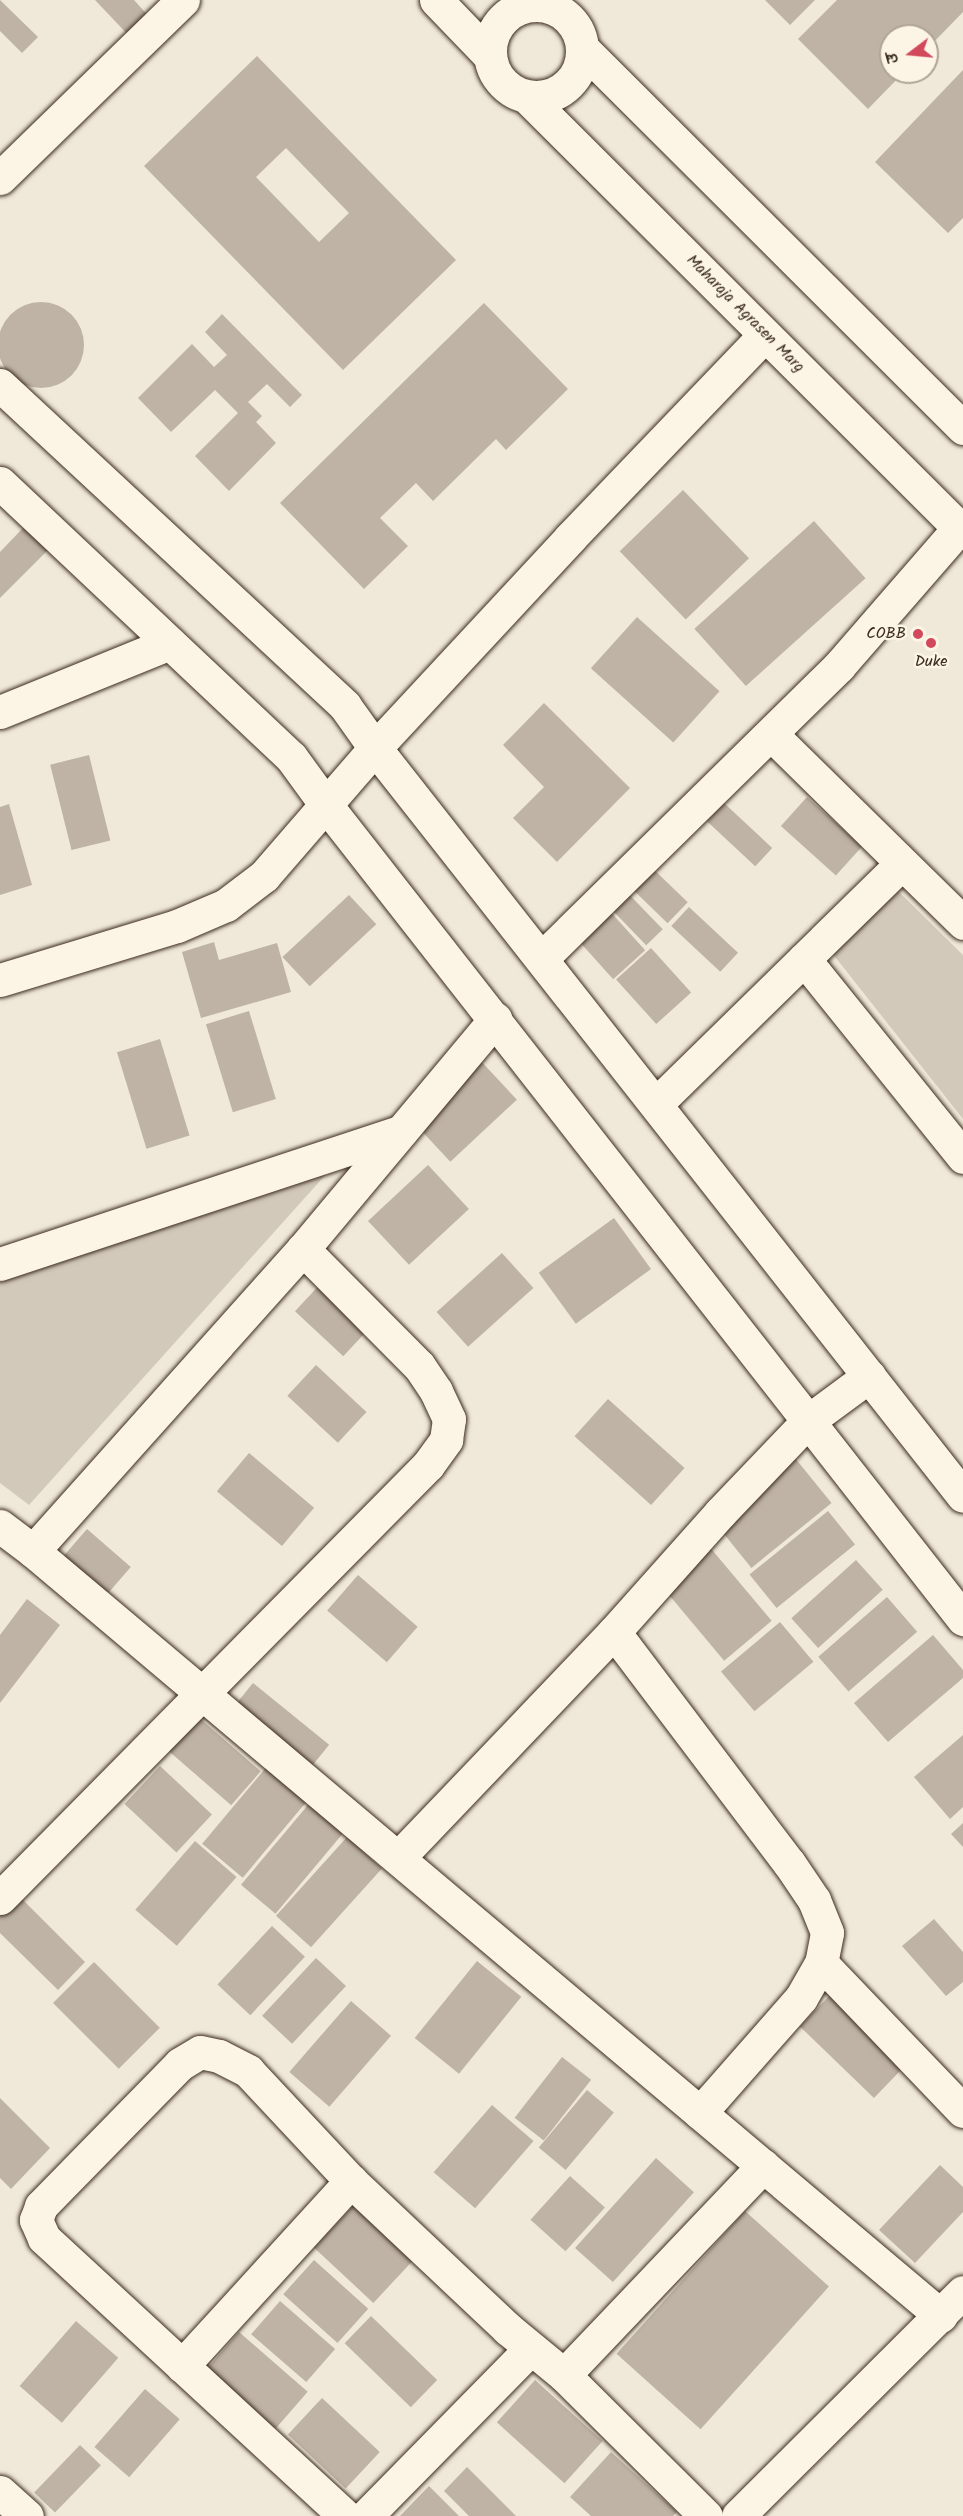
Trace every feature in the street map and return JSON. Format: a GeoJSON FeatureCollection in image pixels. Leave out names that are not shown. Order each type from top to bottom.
{"type":"FeatureCollection","features":[{"type":"Feature","properties":{"kind":"street"},"geometry":{"type":"LineString","coordinates":[[0,178],[183,0]]}},
{"type":"Feature","properties":{"kind":"street","name":"Maharaja Agrasen Marg"},"geometry":{"type":"LineString","coordinates":[[436,0],[489,55],[492,68],[501,82],[513,92],[527,97],[961,530]]}},
{"type":"Feature","properties":{"kind":"street"},"geometry":{"type":"LineString","coordinates":[[489,55],[492,36],[499,23],[511,12],[526,6],[555,5],[578,33],[582,48],[581,62],[576,75],[554,94],[541,98],[527,97]]}},
{"type":"Feature","properties":{"kind":"street"},"geometry":{"type":"LineString","coordinates":[[582,48],[963,428]]}},
{"type":"Feature","properties":{"kind":"street"},"geometry":{"type":"LineString","coordinates":[[0,980],[177,926],[226,905],[264,876],[375,748],[570,538],[765,335]]}},
{"type":"Feature","properties":{"kind":"street"},"geometry":{"type":"LineString","coordinates":[[0,385],[345,706],[375,748],[963,1496]]}},
{"type":"Feature","properties":{"kind":"street"},"geometry":{"type":"LineString","coordinates":[[0,483],[291,757],[326,805],[963,1619]]}},
{"type":"Feature","properties":{"kind":"street"},"geometry":{"type":"LineString","coordinates":[[542,958],[772,735],[839,666],[961,530]]}},
{"type":"Feature","properties":{"kind":"street"},"geometry":{"type":"LineString","coordinates":[[0,712],[170,643]]}},
{"type":"Feature","properties":{"kind":"street"},"geometry":{"type":"LineString","coordinates":[[772,735],[963,923]]}},
{"type":"Feature","properties":{"kind":"street"},"geometry":{"type":"LineString","coordinates":[[656,1104],[902,863]]}},
{"type":"Feature","properties":{"kind":"street"},"geometry":{"type":"LineString","coordinates":[[804,959],[963,1157]]}},
{"type":"Feature","properties":{"kind":"street"},"geometry":{"type":"LineString","coordinates":[[33,1551],[303,1249],[495,1019]]}},
{"type":"Feature","properties":{"kind":"street"},"geometry":{"type":"LineString","coordinates":[[0,1264],[401,1131]]}},
{"type":"Feature","properties":{"kind":"street"},"geometry":{"type":"LineString","coordinates":[[2,1891],[428,1465],[446,1440],[449,1419],[436,1391],[419,1366],[303,1249]]}},
{"type":"Feature","properties":{"kind":"street"},"geometry":{"type":"LineString","coordinates":[[398,1858],[614,1632],[720,1513],[808,1421],[869,1376]]}},
{"type":"Feature","properties":{"kind":"street"},"geometry":{"type":"LineString","coordinates":[[0,1526],[201,1692],[941,2316]]}},
{"type":"Feature","properties":{"kind":"street"},"geometry":{"type":"LineString","coordinates":[[614,1632],[814,1900],[827,1933],[821,1964],[801,1998],[700,2113]]}},
{"type":"Feature","properties":{"kind":"street"},"geometry":{"type":"LineString","coordinates":[[821,1964],[963,2111]]}},
{"type":"Feature","properties":{"kind":"street"},"geometry":{"type":"LineString","coordinates":[[345,2516],[44,2238],[36,2220],[41,2206],[180,2064],[200,2052],[219,2056],[248,2072],[351,2181],[530,2349],[564,2375],[706,2516]]}},
{"type":"Feature","properties":{"kind":"street"},"geometry":{"type":"LineString","coordinates":[[564,2375],[763,2166]]}},
{"type":"Feature","properties":{"kind":"street"},"geometry":{"type":"LineString","coordinates":[[182,2366],[351,2181]]}},
{"type":"Feature","properties":{"kind":"street"},"geometry":{"type":"LineString","coordinates":[[738,2516],[963,2292]]}},
{"type":"Feature","properties":{"kind":"street"},"geometry":{"type":"LineString","coordinates":[[366,2516],[530,2349]]}},
{"type":"Feature","properties":{"kind":"street"},"geometry":{"type":"LineString","coordinates":[[0,2492],[27,2516]]}},
{"type":"Feature","properties":{"kind":"shaded area"},"geometry":{"type":"Polygon","coordinates":[[[897,890],[963,955],[963,1119],[832,953],[897,890]]]}},
{"type":"Feature","properties":{"kind":"shaded area"},"geometry":{"type":"Polygon","coordinates":[[[364,1132],[29,1505],[0,1483],[0,1263],[364,1132]]]}},
{"type":"Feature","properties":{"kind":"building"},"geometry":{"type":"Polygon","coordinates":[[[0,0],[38,37],[22,53],[0,31],[0,0]]]}},
{"type":"Feature","properties":{"kind":"building"},"geometry":{"type":"Polygon","coordinates":[[[95,0],[134,0],[152,20],[132,39],[95,0]]]}},
{"type":"Feature","properties":{"kind":"building"},"geometry":{"type":"Polygon","coordinates":[[[765,0],[815,0],[790,25],[765,0]]]}},
{"type":"Feature","properties":{"kind":"building"},"geometry":{"type":"Polygon","coordinates":[[[837,0],[963,0],[963,12],[939,37],[939,24],[879,24],[879,84],[892,84],[868,109],[798,39],[837,0]]]}},
{"type":"Feature","properties":{"kind":"building"},"geometry":{"type":"Polygon","coordinates":[[[257,56],[456,260],[343,370],[144,166],[257,56]],[[286,148],[256,177],[319,242],[349,213],[286,148]]]}},
{"type":"Feature","properties":{"kind":"building"},"geometry":{"type":"Polygon","coordinates":[[[963,70],[963,218],[948,233],[875,162],[963,70]]]}},
{"type":"Feature","properties":{"kind":"building"},"geometry":{"type":"Polygon","coordinates":[[[33,302],[49,302],[72,314],[81,328],[84,345],[81,362],[72,376],[49,388],[33,388],[17,381],[5,369],[-2,353],[-2,337],[5,321],[17,309],[33,302]]]}},
{"type":"Feature","properties":{"kind":"building"},"geometry":{"type":"Polygon","coordinates":[[[484,303],[568,389],[506,450],[496,439],[433,501],[416,483],[380,518],[408,546],[364,589],[280,503],[484,303]]]}},
{"type":"Feature","properties":{"kind":"building"},"geometry":{"type":"Polygon","coordinates":[[[222,314],[302,395],[290,407],[267,384],[248,402],[262,416],[256,422],[276,443],[229,491],[195,456],[238,413],[215,390],[171,432],[138,398],[192,344],[214,367],[227,355],[205,332],[222,314]]]}},
{"type":"Feature","properties":{"kind":"building"},"geometry":{"type":"Polygon","coordinates":[[[683,490],[749,558],[686,619],[620,551],[683,490]]]}},
{"type":"Feature","properties":{"kind":"building"},"geometry":{"type":"Polygon","coordinates":[[[814,521],[866,578],[746,686],[694,629],[814,521]]]}},
{"type":"Feature","properties":{"kind":"building"},"geometry":{"type":"Polygon","coordinates":[[[24,527],[48,550],[0,598],[0,552],[24,527]]]}},
{"type":"Feature","properties":{"kind":"building"},"geometry":{"type":"Polygon","coordinates":[[[637,617],[719,691],[673,743],[591,668],[637,617]]]}},
{"type":"Feature","properties":{"kind":"building"},"geometry":{"type":"Polygon","coordinates":[[[544,703],[630,788],[557,862],[513,818],[544,787],[503,745],[544,703]]]}},
{"type":"Feature","properties":{"kind":"building"},"geometry":{"type":"Polygon","coordinates":[[[89,755],[110,840],[71,850],[50,765],[89,755]]]}},
{"type":"Feature","properties":{"kind":"building"},"geometry":{"type":"Polygon","coordinates":[[[807,797],[862,847],[836,875],[781,826],[807,797]]]}},
{"type":"Feature","properties":{"kind":"building"},"geometry":{"type":"Polygon","coordinates":[[[724,803],[772,848],[755,866],[707,821],[724,803]]]}},
{"type":"Feature","properties":{"kind":"building"},"geometry":{"type":"Polygon","coordinates":[[[9,804],[32,885],[0,895],[0,807],[9,804]]]}},
{"type":"Feature","properties":{"kind":"building"},"geometry":{"type":"Polygon","coordinates":[[[646,862],[688,902],[668,923],[626,883],[646,862]]]}},
{"type":"Feature","properties":{"kind":"building"},"geometry":{"type":"Polygon","coordinates":[[[619,884],[663,929],[646,945],[602,900],[619,884]]]}},
{"type":"Feature","properties":{"kind":"building"},"geometry":{"type":"Polygon","coordinates":[[[349,895],[376,924],[310,986],[282,957],[349,895]]]}},
{"type":"Feature","properties":{"kind":"building"},"geometry":{"type":"Polygon","coordinates":[[[689,907],[738,953],[720,972],[671,926],[689,907]]]}},
{"type":"Feature","properties":{"kind":"building"},"geometry":{"type":"Polygon","coordinates":[[[607,908],[645,950],[613,979],[575,937],[607,908]]]}},
{"type":"Feature","properties":{"kind":"building"},"geometry":{"type":"Polygon","coordinates":[[[214,942],[219,960],[277,943],[291,992],[201,1018],[182,952],[214,942]]]}},
{"type":"Feature","properties":{"kind":"building"},"geometry":{"type":"Polygon","coordinates":[[[651,948],[691,993],[656,1024],[616,979],[651,948]]]}},
{"type":"Feature","properties":{"kind":"building"},"geometry":{"type":"Polygon","coordinates":[[[249,1011],[276,1099],[233,1112],[206,1024],[249,1011]]]}},
{"type":"Feature","properties":{"kind":"building"},"geometry":{"type":"Polygon","coordinates":[[[160,1039],[190,1136],[146,1149],[117,1052],[160,1039]]]}},
{"type":"Feature","properties":{"kind":"building"},"geometry":{"type":"Polygon","coordinates":[[[478,1058],[517,1100],[450,1162],[411,1120],[478,1058]]]}},
{"type":"Feature","properties":{"kind":"building"},"geometry":{"type":"Polygon","coordinates":[[[428,1165],[469,1209],[409,1265],[368,1221],[428,1165]]]}},
{"type":"Feature","properties":{"kind":"building"},"geometry":{"type":"Polygon","coordinates":[[[614,1218],[651,1269],[576,1324],[539,1273],[614,1218]]]}},
{"type":"Feature","properties":{"kind":"building"},"geometry":{"type":"Polygon","coordinates":[[[502,1253],[533,1288],[468,1347],[437,1312],[502,1253]]]}},
{"type":"Feature","properties":{"kind":"building"},"geometry":{"type":"Polygon","coordinates":[[[325,1279],[373,1324],[343,1356],[295,1311],[325,1279]]]}},
{"type":"Feature","properties":{"kind":"building"},"geometry":{"type":"Polygon","coordinates":[[[316,1365],[366,1412],[338,1443],[287,1396],[316,1365]]]}},
{"type":"Feature","properties":{"kind":"building"},"geometry":{"type":"Polygon","coordinates":[[[608,1399],[685,1468],[651,1505],[575,1436],[608,1399]]]}},
{"type":"Feature","properties":{"kind":"building"},"geometry":{"type":"Polygon","coordinates":[[[249,1453],[314,1508],[282,1546],[217,1491],[249,1453]]]}},
{"type":"Feature","properties":{"kind":"building"},"geometry":{"type":"Polygon","coordinates":[[[795,1458],[832,1503],[751,1568],[715,1523],[795,1458]]]}},
{"type":"Feature","properties":{"kind":"building"},"geometry":{"type":"Polygon","coordinates":[[[828,1511],[855,1544],[777,1608],[750,1575],[828,1511]]]}},
{"type":"Feature","properties":{"kind":"building"},"geometry":{"type":"Polygon","coordinates":[[[87,1529],[131,1567],[104,1598],[60,1560],[87,1529]]]}},
{"type":"Feature","properties":{"kind":"building"},"geometry":{"type":"Polygon","coordinates":[[[708,1545],[772,1621],[724,1661],[661,1585],[708,1545]]]}},
{"type":"Feature","properties":{"kind":"building"},"geometry":{"type":"Polygon","coordinates":[[[856,1560],[883,1590],[818,1648],[791,1618],[856,1560]]]}},
{"type":"Feature","properties":{"kind":"building"},"geometry":{"type":"Polygon","coordinates":[[[358,1575],[418,1627],[387,1662],[327,1610],[358,1575]]]}},
{"type":"Feature","properties":{"kind":"building"},"geometry":{"type":"Polygon","coordinates":[[[887,1597],[917,1632],[849,1691],[818,1657],[887,1597]]]}},
{"type":"Feature","properties":{"kind":"building"},"geometry":{"type":"Polygon","coordinates":[[[27,1599],[60,1625],[0,1703],[0,1635],[27,1599]]]}},
{"type":"Feature","properties":{"kind":"building"},"geometry":{"type":"Polygon","coordinates":[[[780,1622],[813,1662],[754,1711],[721,1671],[780,1622]]]}},
{"type":"Feature","properties":{"kind":"building"},"geometry":{"type":"Polygon","coordinates":[[[933,1635],[963,1670],[963,1678],[888,1742],[854,1703],[933,1635]]]}},
{"type":"Feature","properties":{"kind":"building"},"geometry":{"type":"Polygon","coordinates":[[[253,1683],[329,1745],[307,1773],[230,1711],[253,1683]]]}},
{"type":"Feature","properties":{"kind":"building"},"geometry":{"type":"Polygon","coordinates":[[[189,1709],[261,1771],[231,1805],[159,1743],[189,1709]]]}},
{"type":"Feature","properties":{"kind":"building"},"geometry":{"type":"Polygon","coordinates":[[[963,1735],[963,1807],[950,1819],[914,1777],[963,1735]]]}},
{"type":"Feature","properties":{"kind":"building"},"geometry":{"type":"Polygon","coordinates":[[[269,1764],[310,1798],[243,1878],[202,1844],[269,1764]]]}},
{"type":"Feature","properties":{"kind":"building"},"geometry":{"type":"Polygon","coordinates":[[[160,1766],[212,1814],[176,1852],[125,1804],[160,1766]]]}},
{"type":"Feature","properties":{"kind":"building"},"geometry":{"type":"Polygon","coordinates":[[[313,1799],[347,1828],[275,1914],[241,1885],[313,1799]]]}},
{"type":"Feature","properties":{"kind":"building"},"geometry":{"type":"Polygon","coordinates":[[[963,1823],[963,1847],[951,1834],[963,1823]]]}},
{"type":"Feature","properties":{"kind":"building"},"geometry":{"type":"Polygon","coordinates":[[[347,1837],[382,1868],[311,1947],[276,1916],[347,1837]]]}},
{"type":"Feature","properties":{"kind":"building"},"geometry":{"type":"Polygon","coordinates":[[[195,1841],[237,1877],[177,1946],[135,1910],[195,1841]]]}},
{"type":"Feature","properties":{"kind":"building"},"geometry":{"type":"Polygon","coordinates":[[[19,1896],[85,1962],[58,1990],[0,1933],[0,1916],[19,1896]]]}},
{"type":"Feature","properties":{"kind":"building"},"geometry":{"type":"Polygon","coordinates":[[[934,1919],[963,1952],[963,1982],[946,1996],[902,1946],[934,1919]]]}},
{"type":"Feature","properties":{"kind":"building"},"geometry":{"type":"Polygon","coordinates":[[[272,1926],[305,1957],[250,2015],[217,1985],[272,1926]]]}},
{"type":"Feature","properties":{"kind":"building"},"geometry":{"type":"Polygon","coordinates":[[[316,1958],[346,1986],[292,2044],[262,2016],[316,1958]]]}},
{"type":"Feature","properties":{"kind":"building"},"geometry":{"type":"Polygon","coordinates":[[[477,1961],[521,1997],[459,2074],[415,2038],[477,1961]]]}},
{"type":"Feature","properties":{"kind":"building"},"geometry":{"type":"Polygon","coordinates":[[[94,1962],[160,2028],[119,2069],[53,2003],[94,1962]]]}},
{"type":"Feature","properties":{"kind":"building"},"geometry":{"type":"Polygon","coordinates":[[[836,1989],[910,2061],[874,2098],[800,2026],[836,1989]]]}},
{"type":"Feature","properties":{"kind":"building"},"geometry":{"type":"Polygon","coordinates":[[[351,2001],[391,2036],[329,2107],[289,2072],[351,2001]]]}},
{"type":"Feature","properties":{"kind":"building"},"geometry":{"type":"Polygon","coordinates":[[[562,2057],[591,2080],[544,2140],[515,2118],[562,2057]]]}},
{"type":"Feature","properties":{"kind":"building"},"geometry":{"type":"Polygon","coordinates":[[[587,2090],[614,2112],[566,2170],[539,2147],[587,2090]]]}},
{"type":"Feature","properties":{"kind":"building"},"geometry":{"type":"Polygon","coordinates":[[[0,2098],[50,2148],[11,2189],[0,2178],[0,2098]]]}},
{"type":"Feature","properties":{"kind":"building"},"geometry":{"type":"Polygon","coordinates":[[[492,2105],[534,2141],[475,2208],[434,2172],[492,2105]]]}},
{"type":"Feature","properties":{"kind":"building"},"geometry":{"type":"Polygon","coordinates":[[[656,2158],[694,2192],[613,2282],[575,2248],[656,2158]]]}},
{"type":"Feature","properties":{"kind":"building"},"geometry":{"type":"Polygon","coordinates":[[[940,2165],[963,2187],[963,2212],[915,2263],[879,2230],[940,2165]]]}},
{"type":"Feature","properties":{"kind":"building"},"geometry":{"type":"Polygon","coordinates":[[[570,2176],[605,2207],[565,2251],[531,2220],[570,2176]]]}},
{"type":"Feature","properties":{"kind":"building"},"geometry":{"type":"Polygon","coordinates":[[[353,2206],[412,2261],[373,2303],[314,2248],[353,2206]]]}},
{"type":"Feature","properties":{"kind":"building"},"geometry":{"type":"Polygon","coordinates":[[[745,2211],[829,2287],[701,2429],[617,2354],[745,2211]]]}},
{"type":"Feature","properties":{"kind":"building"},"geometry":{"type":"Polygon","coordinates":[[[314,2260],[368,2309],[337,2343],[283,2294],[314,2260]]]}},
{"type":"Feature","properties":{"kind":"building"},"geometry":{"type":"Polygon","coordinates":[[[280,2301],[335,2349],[306,2382],[251,2334],[280,2301]]]}},
{"type":"Feature","properties":{"kind":"building"},"geometry":{"type":"Polygon","coordinates":[[[371,2316],[437,2380],[411,2407],[345,2343],[371,2316]]]}},
{"type":"Feature","properties":{"kind":"building"},"geometry":{"type":"Polygon","coordinates":[[[76,2321],[118,2358],[62,2423],[20,2386],[76,2321]]]}},
{"type":"Feature","properties":{"kind":"building"},"geometry":{"type":"Polygon","coordinates":[[[239,2332],[308,2392],[276,2429],[207,2369],[239,2332]]]}},
{"type":"Feature","properties":{"kind":"building"},"geometry":{"type":"Polygon","coordinates":[[[535,2380],[603,2441],[564,2483],[497,2422],[535,2380]]]}},
{"type":"Feature","properties":{"kind":"building"},"geometry":{"type":"Polygon","coordinates":[[[145,2389],[180,2419],[129,2477],[94,2447],[145,2389]]]}},
{"type":"Feature","properties":{"kind":"building"},"geometry":{"type":"Polygon","coordinates":[[[322,2398],[380,2452],[346,2488],[288,2435],[322,2398]]]}},
{"type":"Feature","properties":{"kind":"building"},"geometry":{"type":"Polygon","coordinates":[[[80,2445],[101,2465],[55,2513],[34,2492],[80,2445]]]}},
{"type":"Feature","properties":{"kind":"building"},"geometry":{"type":"Polygon","coordinates":[[[611,2452],[677,2512],[673,2516],[591,2516],[570,2497],[611,2452]]]}},
{"type":"Feature","properties":{"kind":"building"},"geometry":{"type":"Polygon","coordinates":[[[467,2467],[516,2516],[469,2516],[444,2491],[467,2467]]]}},
{"type":"Feature","properties":{"kind":"building"},"geometry":{"type":"Polygon","coordinates":[[[429,2486],[459,2516],[400,2516],[429,2486]]]}},
{"type":"Feature","properties":{"kind":"place","name":"COBB"},"geometry":{"type":"Point","coordinates":[918,634]}},
{"type":"Feature","properties":{"kind":"place","name":"Duke"},"geometry":{"type":"Point","coordinates":[931,643]}}]}
